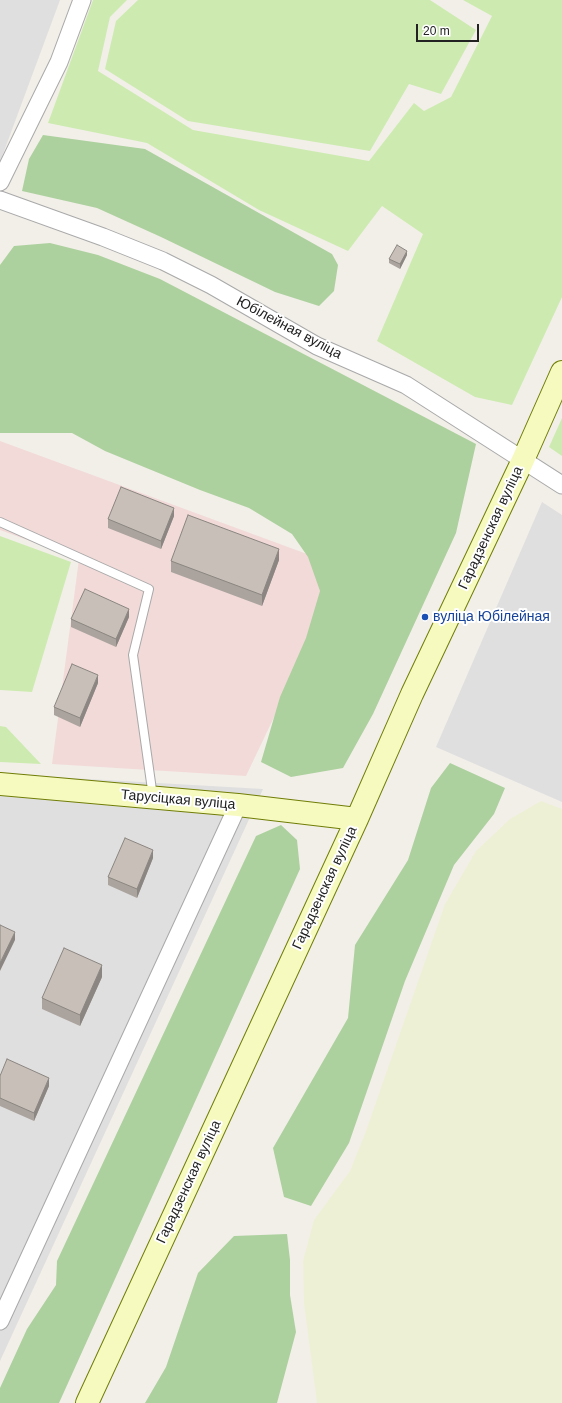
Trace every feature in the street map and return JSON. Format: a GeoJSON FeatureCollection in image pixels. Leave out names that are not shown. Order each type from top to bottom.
{"type":"FeatureCollection","features":[{"type":"Feature","properties":{"kind":"main road","name":"Гарадзенская вуліца"},"geometry":{"type":"LineString","coordinates":[[87,1403],[357,819],[412,694],[523,460],[562,372]]}},
{"type":"Feature","properties":{"kind":"main road","name":"Тарусіцкая вуліца"},"geometry":{"type":"LineString","coordinates":[[0,784],[238,805],[357,819]]}},
{"type":"Feature","properties":{"kind":"street"},"geometry":{"type":"LineString","coordinates":[[0,182],[59,62],[82,0]]}},
{"type":"Feature","properties":{"kind":"street","name":"Юбілейная вуліца"},"geometry":{"type":"LineString","coordinates":[[0,200],[103,237],[162,261],[211,285],[317,346],[406,385],[562,485]]}},
{"type":"Feature","properties":{"kind":"street"},"geometry":{"type":"LineString","coordinates":[[0,1322],[238,805]]}},
{"type":"Feature","properties":{"kind":"lane"},"geometry":{"type":"LineString","coordinates":[[0,522],[149,589],[134,655],[153,797]]}},
{"type":"Feature","properties":{"kind":"shaded area"},"geometry":{"type":"Polygon","coordinates":[[[0,0],[60,0],[0,162],[0,0]]]}},
{"type":"Feature","properties":{"kind":"shaded area"},"geometry":{"type":"Polygon","coordinates":[[[0,441],[345,568],[246,776],[52,764],[79,559],[0,530],[0,441]]]}},
{"type":"Feature","properties":{"kind":"shaded area"},"geometry":{"type":"Polygon","coordinates":[[[542,502],[562,515],[562,802],[436,747],[542,502]]]}},
{"type":"Feature","properties":{"kind":"shaded area"},"geometry":{"type":"Polygon","coordinates":[[[0,774],[263,789],[0,1361],[0,774]]]}},
{"type":"Feature","properties":{"kind":"green space"},"geometry":{"type":"Polygon","coordinates":[[[93,0],[127,0],[110,17],[98,71],[193,130],[369,161],[414,103],[424,111],[451,97],[492,16],[463,0],[562,0],[562,297],[512,405],[475,397],[377,341],[423,234],[382,206],[348,251],[259,210],[147,143],[48,123],[93,0]]]}},
{"type":"Feature","properties":{"kind":"green space"},"geometry":{"type":"Polygon","coordinates":[[[138,0],[430,0],[476,30],[441,94],[409,84],[370,151],[188,121],[105,69],[116,21],[138,0]]]}},
{"type":"Feature","properties":{"kind":"green space"},"geometry":{"type":"Polygon","coordinates":[[[43,135],[145,149],[332,254],[338,265],[334,291],[319,306],[275,292],[97,208],[22,191],[29,159],[43,135]]]}},
{"type":"Feature","properties":{"kind":"green space"},"geometry":{"type":"Polygon","coordinates":[[[50,243],[98,255],[160,279],[476,444],[456,533],[373,714],[343,768],[291,777],[261,762],[280,697],[306,638],[320,591],[308,557],[292,534],[249,508],[200,490],[105,451],[72,433],[0,433],[0,265],[14,246],[50,243]]]}},
{"type":"Feature","properties":{"kind":"green space"},"geometry":{"type":"Polygon","coordinates":[[[562,418],[562,456],[549,447],[562,418]]]}},
{"type":"Feature","properties":{"kind":"green space"},"geometry":{"type":"Polygon","coordinates":[[[0,536],[71,562],[32,692],[0,690],[0,536]]]}},
{"type":"Feature","properties":{"kind":"green space"},"geometry":{"type":"Polygon","coordinates":[[[0,726],[6,727],[41,764],[0,762],[0,726]]]}},
{"type":"Feature","properties":{"kind":"green space"},"geometry":{"type":"Polygon","coordinates":[[[450,763],[505,788],[494,814],[454,865],[405,981],[349,1143],[311,1206],[284,1197],[273,1148],[348,1018],[355,945],[408,860],[431,788],[450,763]]]}},
{"type":"Feature","properties":{"kind":"green space"},"geometry":{"type":"Polygon","coordinates":[[[541,801],[562,809],[562,1403],[317,1403],[304,1303],[303,1261],[314,1220],[350,1171],[366,1131],[445,904],[476,851],[510,819],[541,801]]]}},
{"type":"Feature","properties":{"kind":"green space"},"geometry":{"type":"Polygon","coordinates":[[[281,825],[297,840],[300,869],[59,1403],[0,1403],[0,1388],[27,1329],[56,1285],[57,1261],[256,836],[281,825]]]}},
{"type":"Feature","properties":{"kind":"green space"},"geometry":{"type":"Polygon","coordinates":[[[287,1234],[290,1260],[290,1295],[296,1332],[277,1403],[145,1403],[166,1367],[198,1273],[234,1236],[287,1234]]]}},
{"type":"Feature","properties":{"kind":"building"},"geometry":{"type":"Polygon","coordinates":[[[397,245],[407,251],[400,264],[389,259],[397,245]]]}},
{"type":"Feature","properties":{"kind":"building"},"geometry":{"type":"Polygon","coordinates":[[[121,487],[174,508],[161,541],[108,519],[121,487]]]}},
{"type":"Feature","properties":{"kind":"building"},"geometry":{"type":"Polygon","coordinates":[[[188,515],[279,549],[262,595],[171,561],[188,515]]]}},
{"type":"Feature","properties":{"kind":"building"},"geometry":{"type":"Polygon","coordinates":[[[85,589],[129,609],[116,639],[71,619],[85,589]]]}},
{"type":"Feature","properties":{"kind":"building"},"geometry":{"type":"Polygon","coordinates":[[[72,664],[98,675],[80,718],[54,707],[72,664]]]}},
{"type":"Feature","properties":{"kind":"building"},"geometry":{"type":"Polygon","coordinates":[[[125,838],[153,850],[137,889],[108,877],[125,838]]]}},
{"type":"Feature","properties":{"kind":"building"},"geometry":{"type":"Polygon","coordinates":[[[0,925],[15,932],[0,963],[0,925]]]}},
{"type":"Feature","properties":{"kind":"building"},"geometry":{"type":"Polygon","coordinates":[[[64,948],[102,965],[80,1015],[42,998],[64,948]]]}},
{"type":"Feature","properties":{"kind":"building"},"geometry":{"type":"Polygon","coordinates":[[[7,1059],[49,1078],[34,1113],[0,1098],[0,1076],[7,1059]]]}},
{"type":"Feature","properties":{"kind":"place","name":"вуліца Юбілейная"},"geometry":{"type":"Point","coordinates":[425,617]}}]}
